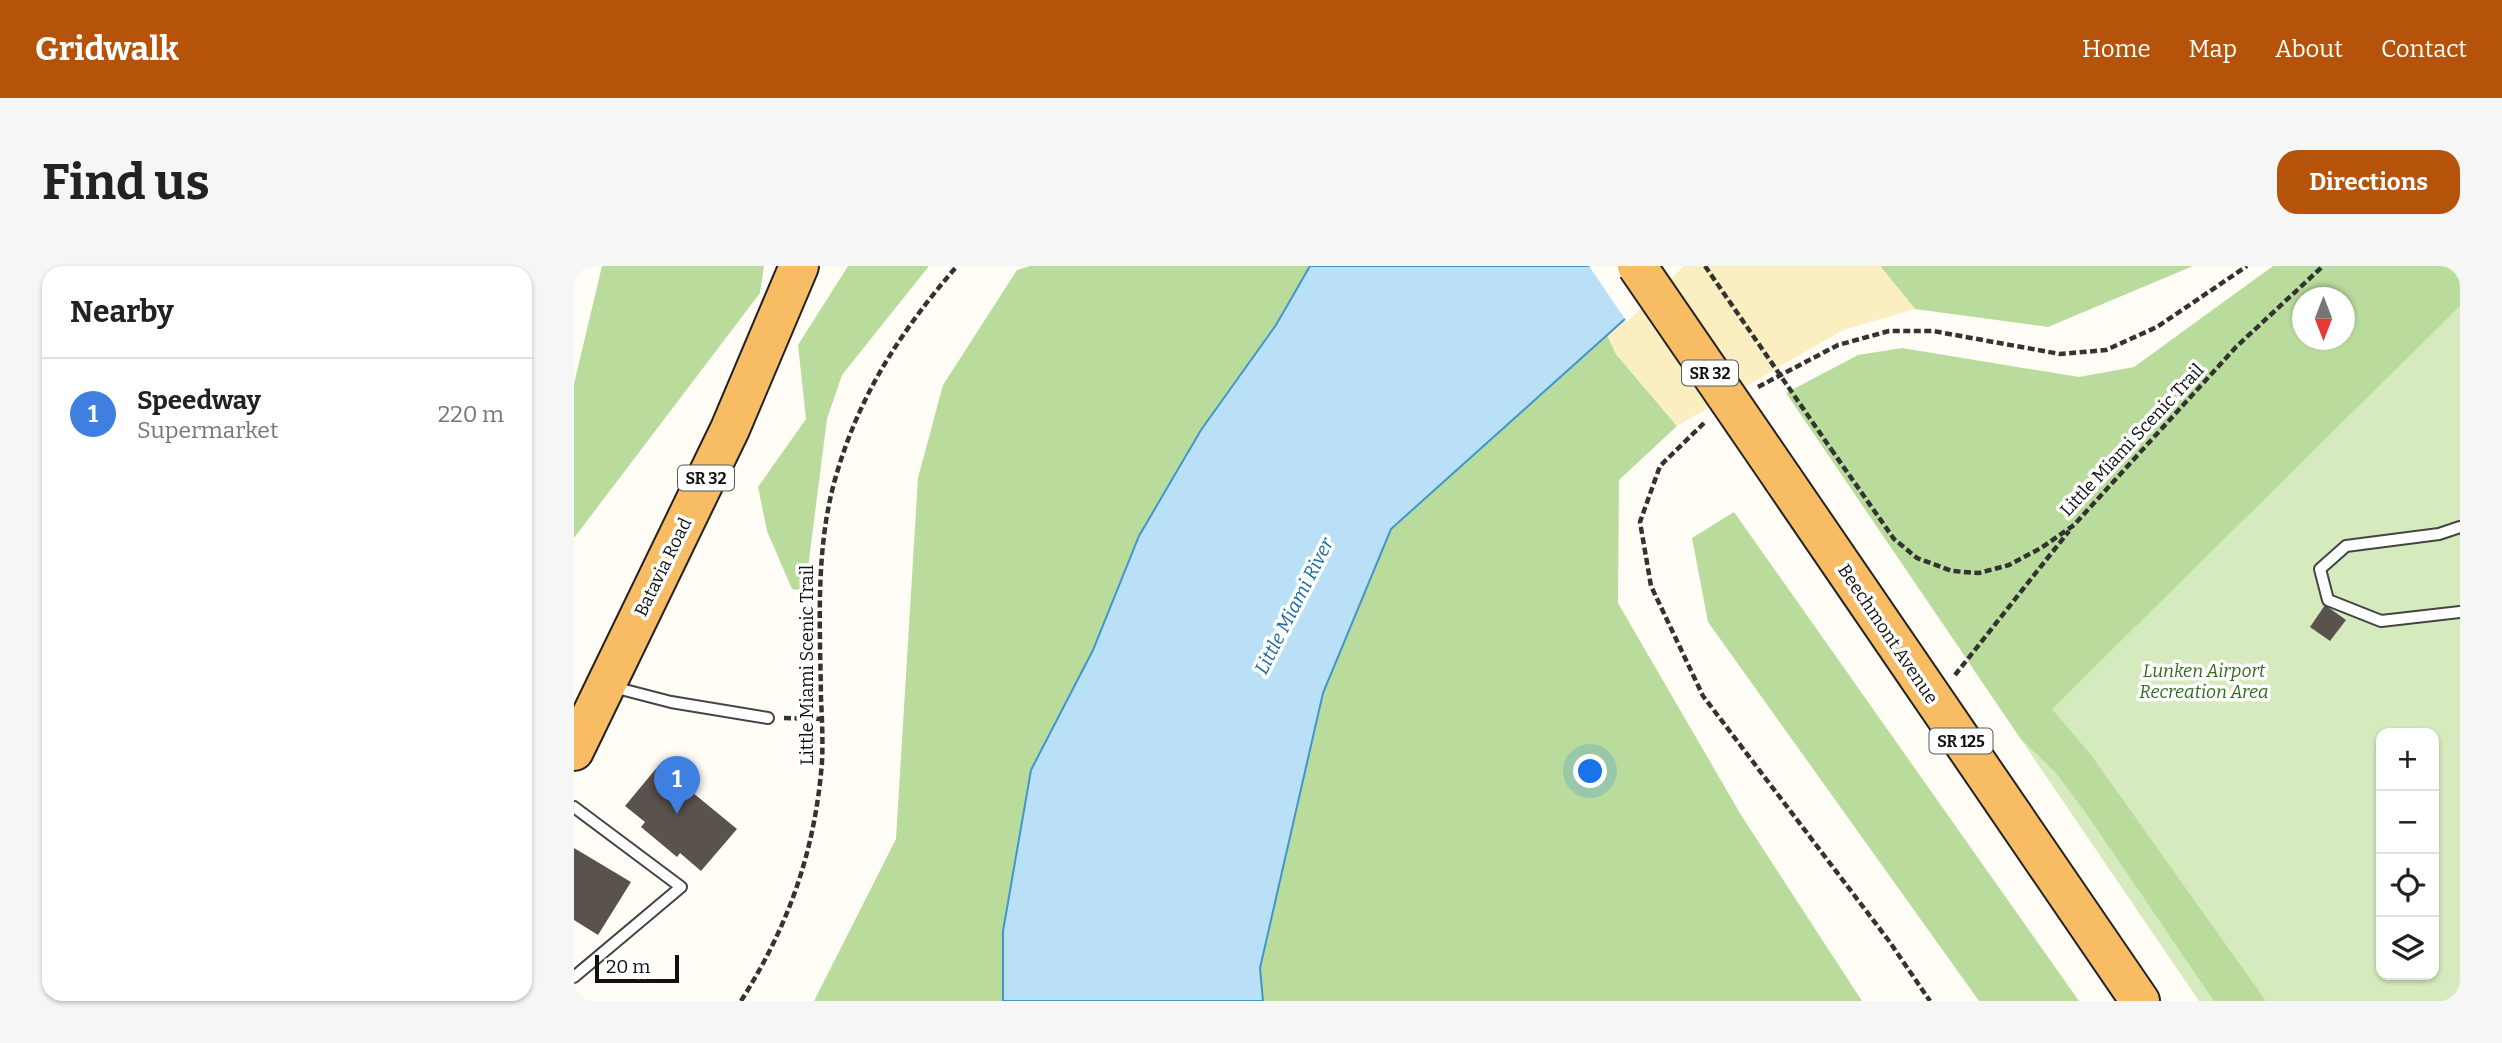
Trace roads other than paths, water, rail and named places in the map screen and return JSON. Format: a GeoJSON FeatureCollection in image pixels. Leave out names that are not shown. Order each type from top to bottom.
{"type":"FeatureCollection","features":[{"type":"Feature","properties":{"kind":"highway","name":"Batavia Road"},"geometry":{"type":"LineString","coordinates":[[574,751],[730,429],[799,266]]}},
{"type":"Feature","properties":{"kind":"highway","name":"Beechmont Avenue"},"geometry":{"type":"LineString","coordinates":[[1637,266],[2140,1001]]}},
{"type":"Feature","properties":{"kind":"lane"},"geometry":{"type":"LineString","coordinates":[[2460,527],[2439,534],[2346,546],[2320,569],[2328,600],[2381,621],[2460,612]]}},
{"type":"Feature","properties":{"kind":"lane"},"geometry":{"type":"LineString","coordinates":[[606,686],[671,702],[768,718]]}},
{"type":"Feature","properties":{"kind":"lane"},"geometry":{"type":"LineString","coordinates":[[574,807],[681,887],[574,977]]}},
{"type":"Feature","properties":{"kind":"water","name":"Little Miami River"},"geometry":{"type":"Polygon","coordinates":[[[1310,266],[1681,266],[1391,529],[1323,693],[1260,968],[1263,1001],[1003,1001],[1003,931],[1031,770],[1093,650],[1139,536],[1201,430],[1276,325],[1310,266]]]}},
{"type":"Feature","properties":{"kind":"place","name":"Speedway"},"geometry":{"type":"Point","coordinates":[677,814]}},
{"type":"Feature","properties":{"kind":"park label","name":"Lunken Airport Recreation Area"},"geometry":{"type":"Point","coordinates":[2204,681]}}]}
